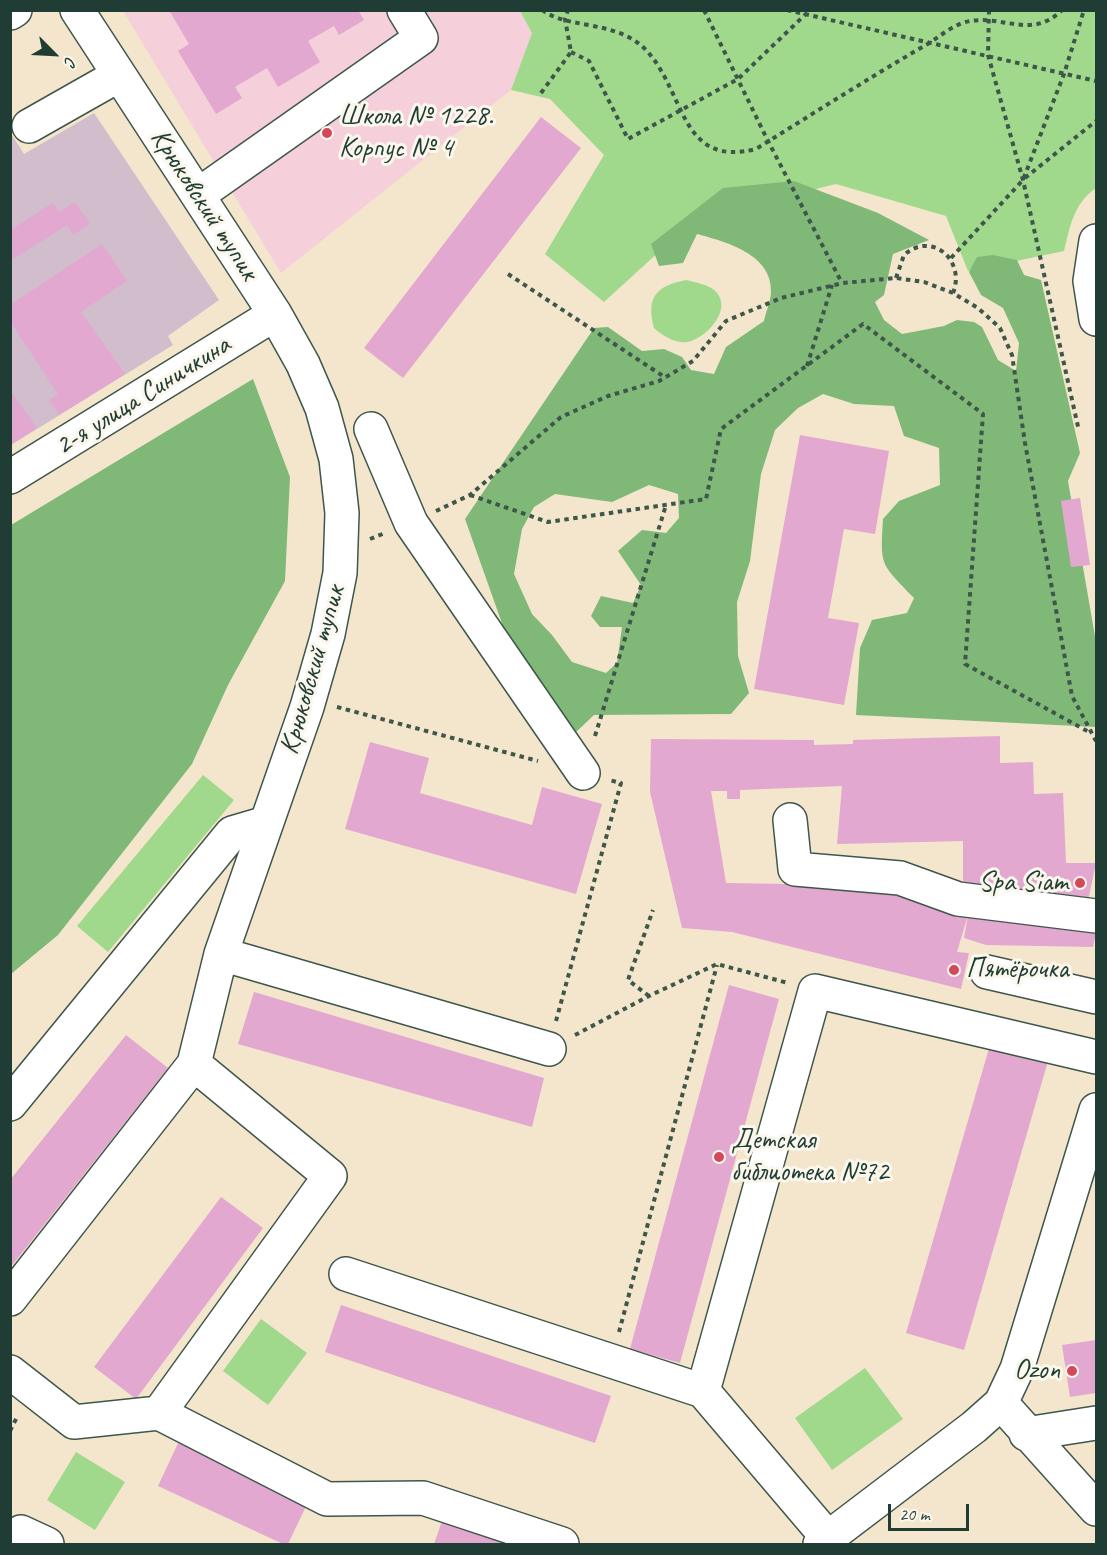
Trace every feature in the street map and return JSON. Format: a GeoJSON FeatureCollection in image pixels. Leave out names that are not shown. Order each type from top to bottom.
{"type":"FeatureCollection","features":[{"type":"Feature","properties":{"kind":"street"},"geometry":{"type":"LineString","coordinates":[[10,13],[15,10]]}},
{"type":"Feature","properties":{"kind":"street","name":"Крюковский тупик"},"geometry":{"type":"LineString","coordinates":[[77,10],[275,314],[303,364],[322,408],[336,459],[342,513],[340,573],[328,634],[307,707],[221,954],[194,1064]]}},
{"type":"Feature","properties":{"kind":"street"},"geometry":{"type":"LineString","coordinates":[[198,195],[421,38],[404,10]]}},
{"type":"Feature","properties":{"kind":"street"},"geometry":{"type":"LineString","coordinates":[[29,126],[120,75]]}},
{"type":"Feature","properties":{"kind":"street"},"geometry":{"type":"LineString","coordinates":[[1096,241],[1090,282],[1096,319]]}},
{"type":"Feature","properties":{"kind":"street","name":"2-я улица Синичкина"},"geometry":{"type":"LineString","coordinates":[[10,477],[275,314]]}},
{"type":"Feature","properties":{"kind":"street"},"geometry":{"type":"LineString","coordinates":[[371,429],[411,523],[583,773]]}},
{"type":"Feature","properties":{"kind":"street"},"geometry":{"type":"LineString","coordinates":[[790,820],[795,869],[900,878],[958,899],[1096,916]]}},
{"type":"Feature","properties":{"kind":"street"},"geometry":{"type":"LineString","coordinates":[[10,1104],[232,833],[266,823]]}},
{"type":"Feature","properties":{"kind":"street"},"geometry":{"type":"LineString","coordinates":[[221,954],[549,1049]]}},
{"type":"Feature","properties":{"kind":"street"},"geometry":{"type":"LineString","coordinates":[[987,972],[1096,997]]}},
{"type":"Feature","properties":{"kind":"street"},"geometry":{"type":"LineString","coordinates":[[703,1391],[815,991],[1096,1057]]}},
{"type":"Feature","properties":{"kind":"street"},"geometry":{"type":"LineString","coordinates":[[10,1299],[194,1064],[330,1176],[159,1413]]}},
{"type":"Feature","properties":{"kind":"street"},"geometry":{"type":"LineString","coordinates":[[346,1274],[703,1391],[824,1541],[974,1427],[1001,1403],[1017,1369],[1096,1110]]}},
{"type":"Feature","properties":{"kind":"street"},"geometry":{"type":"LineString","coordinates":[[10,1372],[74,1422],[159,1413],[327,1498],[423,1498],[562,1545]]}},
{"type":"Feature","properties":{"kind":"street"},"geometry":{"type":"LineString","coordinates":[[1001,1403],[1026,1434],[1096,1509]]}},
{"type":"Feature","properties":{"kind":"street"},"geometry":{"type":"LineString","coordinates":[[1026,1434],[1096,1424]]}},
{"type":"Feature","properties":{"kind":"path"},"geometry":{"type":"LineString","coordinates":[[542,10],[565,19],[615,31],[645,49],[660,68],[698,139],[718,151],[736,154],[756,149],[921,45],[929,43],[963,23],[988,20],[1036,26],[1051,20],[1062,10]]}},
{"type":"Feature","properties":{"kind":"path"},"geometry":{"type":"LineString","coordinates":[[541,93],[571,52],[565,19],[568,10]]}},
{"type":"Feature","properties":{"kind":"path"},"geometry":{"type":"LineString","coordinates":[[704,10],[768,141],[843,283]]}},
{"type":"Feature","properties":{"kind":"path"},"geometry":{"type":"LineString","coordinates":[[787,10],[1096,81]]}},
{"type":"Feature","properties":{"kind":"path"},"geometry":{"type":"LineString","coordinates":[[571,52],[589,61],[628,139],[738,79],[802,15],[810,10]]}},
{"type":"Feature","properties":{"kind":"path"},"geometry":{"type":"LineString","coordinates":[[989,10],[988,55],[1023,180],[1078,432]]}},
{"type":"Feature","properties":{"kind":"path"},"geometry":{"type":"LineString","coordinates":[[1023,180],[1064,74],[1084,10]]}},
{"type":"Feature","properties":{"kind":"path"},"geometry":{"type":"LineString","coordinates":[[951,258],[1023,180],[1096,121]]}},
{"type":"Feature","properties":{"kind":"path"},"geometry":{"type":"LineString","coordinates":[[896,278],[904,255],[918,247],[939,249],[951,258],[957,273],[953,293]]}},
{"type":"Feature","properties":{"kind":"path"},"geometry":{"type":"LineString","coordinates":[[508,274],[666,378]]}},
{"type":"Feature","properties":{"kind":"path"},"geometry":{"type":"LineString","coordinates":[[369,539],[411,523],[470,495],[561,417],[608,396],[666,378],[693,361],[726,321],[781,298],[832,285],[896,278],[924,282],[953,293],[978,308],[1000,328],[1012,355],[1025,442],[1072,696],[1096,741]]}},
{"type":"Feature","properties":{"kind":"path"},"geometry":{"type":"LineString","coordinates":[[807,366],[832,285]]}},
{"type":"Feature","properties":{"kind":"path"},"geometry":{"type":"LineString","coordinates":[[470,495],[548,522],[706,499],[721,429],[864,324],[983,414],[964,664],[1090,732]]}},
{"type":"Feature","properties":{"kind":"path"},"geometry":{"type":"LineString","coordinates":[[583,773],[666,505]]}},
{"type":"Feature","properties":{"kind":"path"},"geometry":{"type":"LineString","coordinates":[[337,707],[621,783],[549,1049]]}},
{"type":"Feature","properties":{"kind":"path"},"geometry":{"type":"LineString","coordinates":[[649,996],[628,980],[653,910]]}},
{"type":"Feature","properties":{"kind":"path"},"geometry":{"type":"LineString","coordinates":[[549,1049],[649,996],[717,964],[815,991]]}},
{"type":"Feature","properties":{"kind":"path"},"geometry":{"type":"LineString","coordinates":[[611,1361],[717,964]]}},
{"type":"Feature","properties":{"kind":"shaded area","name":"Школа № 1228. Корпус № 4"},"geometry":{"type":"Polygon","coordinates":[[[123,11],[520,11],[532,33],[511,90],[281,273],[123,11]]]}},
{"type":"Feature","properties":{"kind":"shaded area"},"geometry":{"type":"Polygon","coordinates":[[[94,113],[219,300],[168,336],[173,345],[11,445],[10,132],[24,154],[94,113]]]}},
{"type":"Feature","properties":{"kind":"green space"},"geometry":{"type":"Polygon","coordinates":[[[520,11],[1096,11],[1096,188],[1078,208],[1064,251],[968,271],[946,216],[836,184],[695,219],[604,302],[545,254],[604,155],[550,99],[511,90],[532,33],[520,11]]]}},
{"type":"Feature","properties":{"kind":"green space"},"geometry":{"type":"Polygon","coordinates":[[[794,181],[878,213],[929,240],[893,254],[884,295],[875,302],[884,320],[902,334],[944,326],[957,320],[974,322],[982,327],[998,360],[1016,371],[1019,343],[1003,308],[981,295],[969,272],[977,257],[993,255],[1017,260],[1024,275],[1041,280],[1080,453],[1068,481],[1096,642],[1096,727],[856,715],[860,648],[872,620],[907,613],[914,598],[885,564],[882,547],[883,519],[899,501],[940,485],[939,448],[904,436],[894,406],[854,404],[823,394],[798,408],[775,430],[761,474],[750,561],[737,602],[738,656],[749,693],[731,714],[594,715],[576,732],[504,629],[465,519],[594,328],[608,327],[642,351],[664,349],[682,357],[691,370],[714,374],[726,347],[764,321],[770,300],[770,280],[764,268],[746,252],[697,234],[683,263],[659,266],[651,244],[723,188],[794,181]],[[649,485],[612,502],[555,494],[534,507],[522,529],[514,574],[532,614],[552,635],[572,662],[606,673],[617,663],[622,627],[600,627],[591,616],[601,596],[633,603],[641,585],[618,551],[642,530],[666,533],[679,518],[678,494],[649,485]]]}},
{"type":"Feature","properties":{"kind":"green space"},"geometry":{"type":"Polygon","coordinates":[[[686,280],[705,285],[717,292],[721,310],[714,324],[701,336],[688,342],[679,342],[661,334],[654,328],[651,308],[656,295],[661,290],[686,280]]]}},
{"type":"Feature","properties":{"kind":"green space"},"geometry":{"type":"Polygon","coordinates":[[[253,379],[290,477],[285,581],[228,685],[192,764],[58,935],[11,974],[11,525],[253,379]]]}},
{"type":"Feature","properties":{"kind":"green space"},"geometry":{"type":"Polygon","coordinates":[[[203,775],[234,800],[108,952],[77,926],[203,775]]]}},
{"type":"Feature","properties":{"kind":"green space"},"geometry":{"type":"Polygon","coordinates":[[[261,1319],[307,1353],[268,1405],[223,1371],[261,1319]]]}},
{"type":"Feature","properties":{"kind":"green space"},"geometry":{"type":"Polygon","coordinates":[[[865,1368],[903,1419],[832,1470],[795,1418],[865,1368]]]}},
{"type":"Feature","properties":{"kind":"green space"},"geometry":{"type":"Polygon","coordinates":[[[76,1452],[125,1482],[95,1530],[47,1500],[76,1452]]]}},
{"type":"Feature","properties":{"kind":"building"},"geometry":{"type":"Polygon","coordinates":[[[169,10],[358,10],[364,20],[339,35],[334,26],[308,41],[320,62],[278,87],[267,68],[235,87],[242,98],[216,114],[178,51],[189,44],[169,10]]]}},
{"type":"Feature","properties":{"kind":"building"},"geometry":{"type":"Polygon","coordinates":[[[541,117],[581,148],[403,378],[364,348],[541,117]]]}},
{"type":"Feature","properties":{"kind":"building"},"geometry":{"type":"Polygon","coordinates":[[[75,202],[90,224],[73,235],[67,225],[10,261],[10,230],[53,203],[59,212],[75,202]]]}},
{"type":"Feature","properties":{"kind":"building"},"geometry":{"type":"Polygon","coordinates":[[[102,244],[127,281],[81,312],[125,374],[59,415],[49,400],[58,394],[10,321],[10,305],[102,244]]]}},
{"type":"Feature","properties":{"kind":"building"},"geometry":{"type":"Polygon","coordinates":[[[10,390],[37,428],[10,445],[10,390]]]}},
{"type":"Feature","properties":{"kind":"building"},"geometry":{"type":"Polygon","coordinates":[[[800,435],[889,451],[875,534],[844,529],[828,618],[859,623],[844,705],[754,689],[800,435]]]}},
{"type":"Feature","properties":{"kind":"building"},"geometry":{"type":"Polygon","coordinates":[[[1080,498],[1090,565],[1071,567],[1061,501],[1080,498]]]}},
{"type":"Feature","properties":{"kind":"building"},"geometry":{"type":"Polygon","coordinates":[[[1000,736],[1000,763],[1033,762],[1034,794],[1063,793],[1066,863],[1096,863],[1088,901],[963,891],[963,841],[837,844],[842,786],[740,790],[740,799],[727,799],[727,791],[711,791],[726,883],[789,884],[907,894],[1092,923],[1090,932],[1096,934],[1093,947],[986,945],[964,938],[968,915],[957,952],[969,953],[961,989],[732,932],[682,928],[650,792],[651,739],[814,740],[814,745],[853,744],[853,740],[1000,736]]]}},
{"type":"Feature","properties":{"kind":"building"},"geometry":{"type":"Polygon","coordinates":[[[370,742],[429,758],[420,793],[532,825],[542,787],[602,804],[576,894],[345,829],[370,742]]]}},
{"type":"Feature","properties":{"kind":"building"},"geometry":{"type":"Polygon","coordinates":[[[729,985],[779,999],[680,1363],[630,1349],[729,985]]]}},
{"type":"Feature","properties":{"kind":"building"},"geometry":{"type":"Polygon","coordinates":[[[254,992],[544,1078],[532,1127],[238,1044],[254,992]]]}},
{"type":"Feature","properties":{"kind":"building"},"geometry":{"type":"Polygon","coordinates":[[[126,1035],[168,1068],[10,1268],[10,1180],[126,1035]]]}},
{"type":"Feature","properties":{"kind":"building"},"geometry":{"type":"Polygon","coordinates":[[[990,1045],[1048,1061],[964,1350],[906,1333],[990,1045]]]}},
{"type":"Feature","properties":{"kind":"building"},"geometry":{"type":"Polygon","coordinates":[[[221,1197],[263,1228],[136,1399],[94,1367],[221,1197]]]}},
{"type":"Feature","properties":{"kind":"building"},"geometry":{"type":"Polygon","coordinates":[[[341,1305],[611,1396],[595,1443],[325,1352],[341,1305]]]}},
{"type":"Feature","properties":{"kind":"building"},"geometry":{"type":"Polygon","coordinates":[[[1096,1340],[1096,1393],[1070,1397],[1062,1345],[1096,1340]]]}},
{"type":"Feature","properties":{"kind":"building"},"geometry":{"type":"Polygon","coordinates":[[[180,1439],[309,1500],[288,1544],[283,1544],[158,1486],[180,1439]]]}},
{"type":"Feature","properties":{"kind":"building"},"geometry":{"type":"Polygon","coordinates":[[[442,1521],[507,1544],[434,1544],[442,1521]]]}},
{"type":"Feature","properties":{"kind":"place","name":"Школа № 1228. Корпус № 4"},"geometry":{"type":"Point","coordinates":[327,133]}},
{"type":"Feature","properties":{"kind":"place","name":"Spa Siam"},"geometry":{"type":"Point","coordinates":[1080,883]}},
{"type":"Feature","properties":{"kind":"place","name":"Пятёрочка"},"geometry":{"type":"Point","coordinates":[954,970]}},
{"type":"Feature","properties":{"kind":"place","name":"Детская библиотека №72"},"geometry":{"type":"Point","coordinates":[719,1157]}},
{"type":"Feature","properties":{"kind":"place","name":"Ozon"},"geometry":{"type":"Point","coordinates":[1072,1371]}}]}
